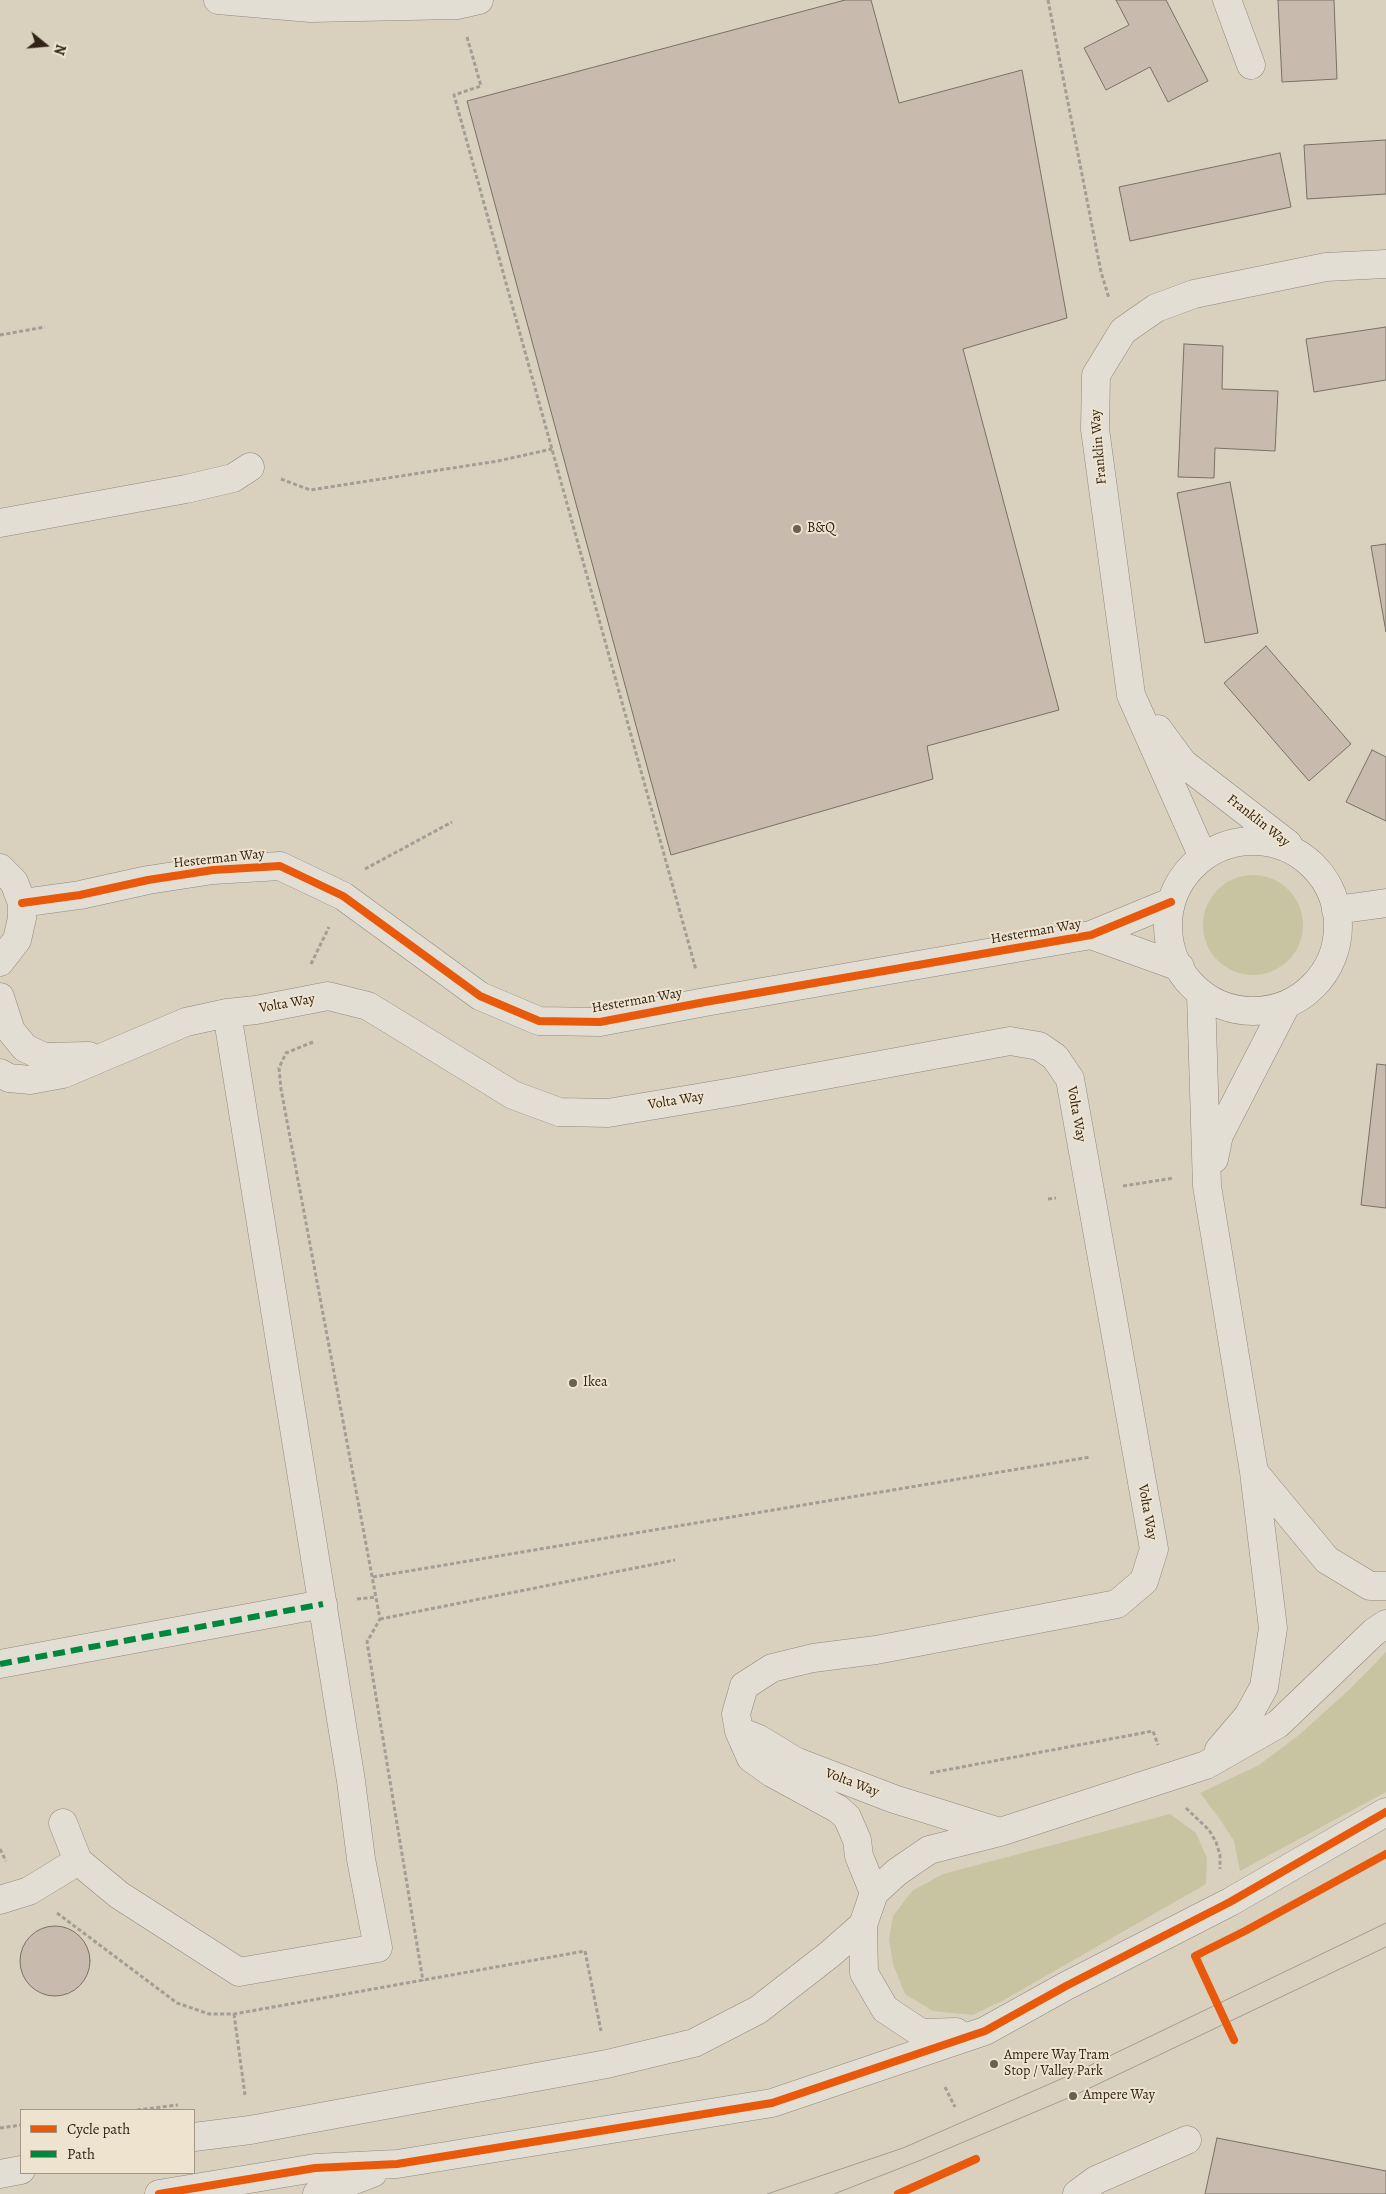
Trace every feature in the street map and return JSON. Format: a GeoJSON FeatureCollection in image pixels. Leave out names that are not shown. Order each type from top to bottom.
{"type":"FeatureCollection","features":[{"type":"Feature","properties":{"kind":"street"},"geometry":{"type":"LineString","coordinates":[[218,0],[310,8],[468,2]]}},
{"type":"Feature","properties":{"kind":"street"},"geometry":{"type":"LineString","coordinates":[[1227,0],[1251,65]]}},
{"type":"Feature","properties":{"kind":"street","name":"Franklin Way"},"geometry":{"type":"LineString","coordinates":[[1203,857],[1131,694],[1095,429],[1096,375],[1123,331],[1156,308],[1194,294],[1326,267],[1386,264]]}},
{"type":"Feature","properties":{"kind":"street"},"geometry":{"type":"LineString","coordinates":[[0,523],[233,478],[250,467]]}},
{"type":"Feature","properties":{"kind":"street","name":"Franklin Way"},"geometry":{"type":"LineString","coordinates":[[1131,694],[1183,763],[1306,858]]}},
{"type":"Feature","properties":{"kind":"street"},"geometry":{"type":"LineString","coordinates":[[1259,840],[1280,844],[1306,858],[1327,881],[1333,895],[1339,924],[1334,954],[1323,976],[1301,997],[1274,1009],[1257,1012],[1228,1008],[1201,994],[1186,979],[1172,953],[1168,923],[1171,902],[1184,875],[1203,857],[1229,843],[1259,840]]}},
{"type":"Feature","properties":{"kind":"street","name":"Hesterman Way"},"geometry":{"type":"LineString","coordinates":[[22,903],[80,895],[148,880],[213,870],[280,866],[343,896],[480,996],[539,1021],[600,1022],[1090,935],[1171,902]]}},
{"type":"Feature","properties":{"kind":"street"},"geometry":{"type":"LineString","coordinates":[[0,868],[14,882],[22,903],[22,918],[17,940],[0,962]]}},
{"type":"Feature","properties":{"kind":"street"},"geometry":{"type":"LineString","coordinates":[[1336,910],[1386,903]]}},
{"type":"Feature","properties":{"kind":"street","name":"Hesterman Way"},"geometry":{"type":"LineString","coordinates":[[1090,935],[1180,967]]}},
{"type":"Feature","properties":{"kind":"street"},"geometry":{"type":"LineString","coordinates":[[1201,994],[1207,1186],[1254,1472],[1273,1628],[1264,1687],[1248,1716],[1206,1765]]}},
{"type":"Feature","properties":{"kind":"street","name":"Volta Way"},"geometry":{"type":"LineString","coordinates":[[0,1073],[9,1078],[30,1080],[64,1074],[186,1022],[328,996],[368,1006],[513,1095],[559,1112],[617,1111],[733,1092],[1010,1041],[1039,1046],[1055,1056],[1070,1079],[1154,1548],[1144,1581],[1117,1604],[876,1650],[813,1658],[772,1668],[744,1686],[736,1714],[739,1731],[751,1758],[772,1773],[838,1808],[846,1817],[857,1840],[858,1856],[874,1893]]}},
{"type":"Feature","properties":{"kind":"street","name":"Volta Way"},"geometry":{"type":"LineString","coordinates":[[0,997],[11,1031],[25,1048],[44,1057],[103,1056]]}},
{"type":"Feature","properties":{"kind":"street"},"geometry":{"type":"LineString","coordinates":[[1207,1186],[1219,1135],[1286,1004]]}},
{"type":"Feature","properties":{"kind":"street"},"geometry":{"type":"LineString","coordinates":[[63,1823],[78,1861],[119,1895],[238,1972],[378,1948],[361,1858],[351,1781],[323,1604],[227,1013]]}},
{"type":"Feature","properties":{"kind":"street"},"geometry":{"type":"LineString","coordinates":[[1254,1472],[1327,1560],[1370,1586],[1386,1586]]}},
{"type":"Feature","properties":{"kind":"street"},"geometry":{"type":"LineString","coordinates":[[0,1664],[323,1604]]}},
{"type":"Feature","properties":{"kind":"street"},"geometry":{"type":"LineString","coordinates":[[985,2031],[921,2033],[885,2009],[864,1973],[863,1925],[874,1893],[897,1872],[929,1850],[1000,1832],[1206,1765],[1278,1724],[1374,1632],[1386,1624]]}},
{"type":"Feature","properties":{"kind":"street","name":"Volta Way"},"geometry":{"type":"LineString","coordinates":[[739,1731],[760,1739],[804,1765],[894,1799],[1000,1832]]}},
{"type":"Feature","properties":{"kind":"street"},"geometry":{"type":"LineString","coordinates":[[159,2194],[315,2168],[397,2164],[772,2103],[985,2031],[1118,1958],[1230,1902],[1386,1812]]}},
{"type":"Feature","properties":{"kind":"street"},"geometry":{"type":"LineString","coordinates":[[0,1900],[30,1890],[78,1861]]}},
{"type":"Feature","properties":{"kind":"street"},"geometry":{"type":"LineString","coordinates":[[195,2137],[250,2130],[606,2064],[694,2043],[758,2010],[830,1954],[863,1925]]}},
{"type":"Feature","properties":{"kind":"street"},"geometry":{"type":"LineString","coordinates":[[1077,2194],[1096,2180],[1187,2140]]}},
{"type":"Feature","properties":{"kind":"street"},"geometry":{"type":"LineString","coordinates":[[0,2158],[20,2155]]}},
{"type":"Feature","properties":{"kind":"street"},"geometry":{"type":"LineString","coordinates":[[316,2194],[397,2164]]}},
{"type":"Feature","properties":{"kind":"street"},"geometry":{"type":"LineString","coordinates":[[0,2174],[20,2170]]}},
{"type":"Feature","properties":{"kind":"path"},"geometry":{"type":"LineString","coordinates":[[1048,0],[1101,272],[1120,336]]}},
{"type":"Feature","properties":{"kind":"path"},"geometry":{"type":"LineString","coordinates":[[468,2],[482,86],[454,94],[705,1002]]}},
{"type":"Feature","properties":{"kind":"path"},"geometry":{"type":"LineString","coordinates":[[0,335],[45,327]]}},
{"type":"Feature","properties":{"kind":"path"},"geometry":{"type":"LineString","coordinates":[[250,467],[310,490],[498,461],[552,449]]}},
{"type":"Feature","properties":{"kind":"path"},"geometry":{"type":"LineString","coordinates":[[313,1042],[286,1053],[280,1068],[281,1089],[380,1619],[367,1642],[423,1981]]}},
{"type":"Feature","properties":{"kind":"path"},"geometry":{"type":"LineString","coordinates":[[1118,1187],[1180,1177]]}},
{"type":"Feature","properties":{"kind":"path"},"geometry":{"type":"LineString","coordinates":[[373,1577],[1090,1457]]}},
{"type":"Feature","properties":{"kind":"path"},"geometry":{"type":"LineString","coordinates":[[380,1619],[675,1560]]}},
{"type":"Feature","properties":{"kind":"path"},"geometry":{"type":"LineString","coordinates":[[1184,1806],[1209,1830],[1216,1842],[1220,1855],[1220,1871]]}},
{"type":"Feature","properties":{"kind":"path"},"geometry":{"type":"LineString","coordinates":[[1196,1956],[1211,1991]]}},
{"type":"Feature","properties":{"kind":"path"},"geometry":{"type":"LineString","coordinates":[[234,2014],[250,2130]]}},
{"type":"Feature","properties":{"kind":"path"},"geometry":{"type":"LineString","coordinates":[[945,2087],[955,2107]]}},
{"type":"Feature","properties":{"kind":"path"},"geometry":{"type":"LineString","coordinates":[[0,2128],[20,2125]]}},
{"type":"Feature","properties":{"kind":"shaded area"},"geometry":{"type":"Polygon","coordinates":[[[1253,875],[1272,879],[1288,890],[1299,906],[1303,925],[1299,944],[1288,960],[1272,971],[1253,975],[1234,971],[1218,960],[1207,944],[1203,925],[1207,906],[1218,890],[1234,879],[1253,875]]]}},
{"type":"Feature","properties":{"kind":"shaded area"},"geometry":{"type":"Polygon","coordinates":[[[1386,1652],[1386,1792],[1240,1871],[1234,1841],[1200,1793],[1259,1765],[1299,1735],[1350,1689],[1386,1652]]]}},
{"type":"Feature","properties":{"kind":"shaded area"},"geometry":{"type":"Polygon","coordinates":[[[1170,1814],[1196,1833],[1207,1858],[1206,1884],[1004,2000],[973,2015],[933,2011],[905,1994],[893,1964],[889,1939],[893,1916],[912,1891],[943,1874],[1170,1814]]]}},
{"type":"Feature","properties":{"kind":"building","name":"B&Q"},"geometry":{"type":"Polygon","coordinates":[[[845,0],[871,0],[899,103],[1022,70],[1067,318],[963,349],[1059,710],[927,746],[933,779],[671,855],[467,101],[845,0]]]}},
{"type":"Feature","properties":{"kind":"building"},"geometry":{"type":"Polygon","coordinates":[[[1116,0],[1166,0],[1208,81],[1168,102],[1150,67],[1106,90],[1084,48],[1129,25],[1116,0]]]}},
{"type":"Feature","properties":{"kind":"building"},"geometry":{"type":"Polygon","coordinates":[[[1278,0],[1334,0],[1337,79],[1282,82],[1278,0]]]}},
{"type":"Feature","properties":{"kind":"building"},"geometry":{"type":"Polygon","coordinates":[[[1386,140],[1386,194],[1307,199],[1304,145],[1386,140]]]}},
{"type":"Feature","properties":{"kind":"building"},"geometry":{"type":"Polygon","coordinates":[[[1280,153],[1291,207],[1130,241],[1119,187],[1280,153]]]}},
{"type":"Feature","properties":{"kind":"building"},"geometry":{"type":"Polygon","coordinates":[[[1386,327],[1386,380],[1314,392],[1306,339],[1386,327]]]}},
{"type":"Feature","properties":{"kind":"building"},"geometry":{"type":"Polygon","coordinates":[[[1184,344],[1223,346],[1222,389],[1278,391],[1275,451],[1215,448],[1214,478],[1178,477],[1184,344]]]}},
{"type":"Feature","properties":{"kind":"building"},"geometry":{"type":"Polygon","coordinates":[[[1230,482],[1258,633],[1205,643],[1177,493],[1230,482]]]}},
{"type":"Feature","properties":{"kind":"building"},"geometry":{"type":"Polygon","coordinates":[[[1386,544],[1386,632],[1371,546],[1386,544]]]}},
{"type":"Feature","properties":{"kind":"building"},"geometry":{"type":"Polygon","coordinates":[[[1266,646],[1351,744],[1309,781],[1224,683],[1266,646]]]}},
{"type":"Feature","properties":{"kind":"building"},"geometry":{"type":"Polygon","coordinates":[[[1372,750],[1386,757],[1386,821],[1346,802],[1372,750]]]}},
{"type":"Feature","properties":{"kind":"building"},"geometry":{"type":"Polygon","coordinates":[[[1377,1064],[1386,1065],[1386,1208],[1361,1205],[1377,1064]]]}},
{"type":"Feature","properties":{"kind":"building"},"geometry":{"type":"Polygon","coordinates":[[[48,1926],[62,1926],[75,1932],[84,1941],[90,1954],[88,1974],[80,1986],[62,1996],[48,1996],[35,1990],[26,1981],[20,1968],[20,1954],[26,1941],[35,1932],[48,1926]]]}},
{"type":"Feature","properties":{"kind":"building"},"geometry":{"type":"Polygon","coordinates":[[[1217,2138],[1386,2171],[1386,2194],[1205,2194],[1217,2138]]]}},
{"type":"Feature","properties":{"kind":"tram line"},"geometry":{"type":"LineString","coordinates":[[767,2194],[903,2148],[1070,2075],[1386,1923]]}},
{"type":"Feature","properties":{"kind":"tram line"},"geometry":{"type":"LineString","coordinates":[[834,2194],[921,2160],[1073,2096],[1386,1947]]}},
{"type":"Feature","properties":{"kind":"marked path"},"geometry":{"type":"LineString","coordinates":[[0,1664],[323,1604]]}},
{"type":"Feature","properties":{"kind":"cycle path"},"geometry":{"type":"LineString","coordinates":[[22,903],[80,895],[148,880],[213,870],[280,866],[343,896],[480,996],[539,1021],[600,1022],[1091,935],[1171,902]]}},
{"type":"Feature","properties":{"kind":"cycle path"},"geometry":{"type":"LineString","coordinates":[[159,2194],[315,2168],[397,2164],[772,2103],[985,2031],[1066,1986],[1230,1902],[1386,1812]]}},
{"type":"Feature","properties":{"kind":"cycle path"},"geometry":{"type":"LineString","coordinates":[[1234,2040],[1195,1956],[1245,1931],[1386,1854]]}},
{"type":"Feature","properties":{"kind":"cycle path"},"geometry":{"type":"LineString","coordinates":[[898,2194],[976,2159]]}},
{"type":"Feature","properties":{"kind":"place","name":"B&Q"},"geometry":{"type":"Point","coordinates":[797,529]}},
{"type":"Feature","properties":{"kind":"place","name":"Ikea"},"geometry":{"type":"Point","coordinates":[573,1383]}},
{"type":"Feature","properties":{"kind":"place","name":"Ampere Way Tram Stop / Valley Park"},"geometry":{"type":"Point","coordinates":[994,2064]}},
{"type":"Feature","properties":{"kind":"place","name":"Ampere Way"},"geometry":{"type":"Point","coordinates":[1073,2096]}}]}
